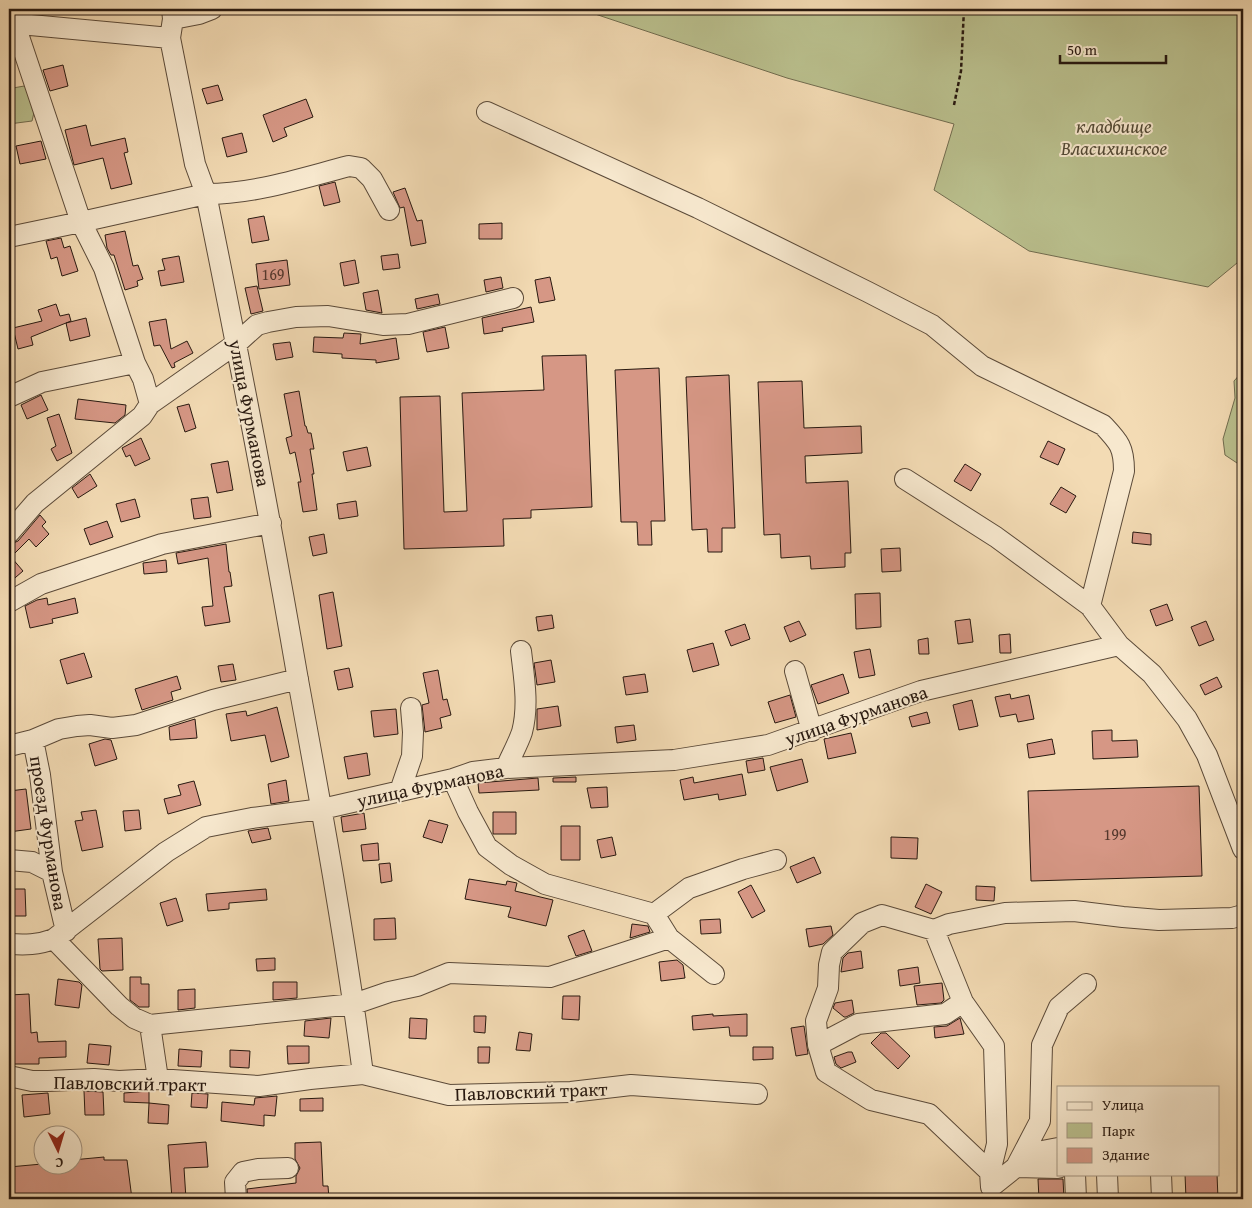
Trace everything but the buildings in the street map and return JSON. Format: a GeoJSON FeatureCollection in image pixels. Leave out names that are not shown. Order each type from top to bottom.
{"type":"FeatureCollection","features":[{"type":"Feature","properties":{"kind":"street"},"geometry":{"type":"LineString","coordinates":[[150,404],[104,268],[81,222],[11,22],[172,22],[212,9]]}},
{"type":"Feature","properties":{"kind":"street","name":"улица Фурманова"},"geometry":{"type":"LineString","coordinates":[[172,22],[194,164],[206,194],[237,343],[271,523],[322,809],[354,1004],[362,1074]]}},
{"type":"Feature","properties":{"kind":"street"},"geometry":{"type":"LineString","coordinates":[[487,112],[698,208],[868,292],[932,326],[982,366],[1103,425],[1118,440],[1122,448],[1124,471],[1090,606]]}},
{"type":"Feature","properties":{"kind":"street"},"geometry":{"type":"LineString","coordinates":[[9,237],[206,194],[230,194],[258,190],[349,166],[361,168],[372,179],[389,210]]}},
{"type":"Feature","properties":{"kind":"street"},"geometry":{"type":"LineString","coordinates":[[9,533],[35,503],[142,416],[150,404],[237,343],[256,325],[296,317],[328,316],[383,325],[408,324],[513,298]]}},
{"type":"Feature","properties":{"kind":"street"},"geometry":{"type":"LineString","coordinates":[[9,397],[42,382],[135,363]]}},
{"type":"Feature","properties":{"kind":"street"},"geometry":{"type":"LineString","coordinates":[[905,479],[996,537],[1090,606],[1119,645],[1152,674],[1187,719],[1206,755],[1243,850]]}},
{"type":"Feature","properties":{"kind":"street"},"geometry":{"type":"LineString","coordinates":[[9,602],[41,584],[162,544],[271,523]]}},
{"type":"Feature","properties":{"kind":"street","name":"улица Фурманова"},"geometry":{"type":"LineString","coordinates":[[322,809],[453,779],[473,772],[506,768],[674,760],[768,745],[921,691],[1119,645]]}},
{"type":"Feature","properties":{"kind":"street"},"geometry":{"type":"LineString","coordinates":[[506,768],[522,732],[525,693],[521,651]]}},
{"type":"Feature","properties":{"kind":"street"},"geometry":{"type":"LineString","coordinates":[[795,671],[812,731]]}},
{"type":"Feature","properties":{"kind":"street","name":"проезд Фурманова"},"geometry":{"type":"LineString","coordinates":[[60,935],[40,775],[33,740],[59,729],[77,726],[90,725],[112,728],[136,725],[214,700],[298,679]]}},
{"type":"Feature","properties":{"kind":"street"},"geometry":{"type":"LineString","coordinates":[[400,791],[412,756],[411,708]]}},
{"type":"Feature","properties":{"kind":"street"},"geometry":{"type":"LineString","coordinates":[[9,746],[33,740]]}},
{"type":"Feature","properties":{"kind":"street"},"geometry":{"type":"LineString","coordinates":[[453,779],[487,848],[511,865],[545,884],[654,914],[670,938],[714,974]]}},
{"type":"Feature","properties":{"kind":"street"},"geometry":{"type":"LineString","coordinates":[[9,944],[40,944],[60,935],[166,852],[206,827],[252,818],[322,809]]}},
{"type":"Feature","properties":{"kind":"street"},"geometry":{"type":"LineString","coordinates":[[9,860],[32,862],[52,872]]}},
{"type":"Feature","properties":{"kind":"street"},"geometry":{"type":"LineString","coordinates":[[654,914],[690,888],[743,869],[776,860]]}},
{"type":"Feature","properties":{"kind":"street"},"geometry":{"type":"LineString","coordinates":[[991,1179],[929,1114],[871,1100],[826,1072],[818,1045],[816,1021],[828,988],[829,965],[832,952],[862,923],[882,915],[934,930],[949,924],[1005,913],[1074,911],[1159,920],[1232,918],[1243,915]]}},
{"type":"Feature","properties":{"kind":"street"},"geometry":{"type":"LineString","coordinates":[[934,930],[964,1002],[994,1046],[997,1144],[991,1179]]}},
{"type":"Feature","properties":{"kind":"street"},"geometry":{"type":"LineString","coordinates":[[60,935],[119,1006],[134,1018],[150,1025],[354,1004],[389,992],[417,986],[449,974],[550,977],[670,938]]}},
{"type":"Feature","properties":{"kind":"street"},"geometry":{"type":"LineString","coordinates":[[1016,1167],[1040,1121],[1042,1045],[1059,1007],[1086,984]]}},
{"type":"Feature","properties":{"kind":"street"},"geometry":{"type":"LineString","coordinates":[[818,1045],[858,1024],[945,1014],[964,1002]]}},
{"type":"Feature","properties":{"kind":"street"},"geometry":{"type":"LineString","coordinates":[[150,1025],[158,1079]]}},
{"type":"Feature","properties":{"kind":"street","name":"Павловский тракт"},"geometry":{"type":"LineString","coordinates":[[9,1076],[48,1082],[94,1079],[119,1082],[158,1079],[259,1086],[362,1074],[449,1095],[571,1092],[631,1086],[757,1094]]}},
{"type":"Feature","properties":{"kind":"street"},"geometry":{"type":"LineString","coordinates":[[991,1179],[1016,1167],[1037,1152],[1057,1148]]}},
{"type":"Feature","properties":{"kind":"street"},"geometry":{"type":"LineString","coordinates":[[1016,1167],[1057,1168]]}},
{"type":"Feature","properties":{"kind":"street"},"geometry":{"type":"LineString","coordinates":[[236,1199],[235,1182],[243,1172],[258,1169],[288,1168]]}},
{"type":"Feature","properties":{"kind":"street"},"geometry":{"type":"LineString","coordinates":[[1075,1176],[1076,1199]]}},
{"type":"Feature","properties":{"kind":"street"},"geometry":{"type":"LineString","coordinates":[[1107,1176],[1108,1199]]}},
{"type":"Feature","properties":{"kind":"street"},"geometry":{"type":"LineString","coordinates":[[1162,1176],[1162,1199]]}},
{"type":"Feature","properties":{"kind":"path"},"geometry":{"type":"LineString","coordinates":[[954,105],[961,71],[964,9]]}},
{"type":"Feature","properties":{"kind":"green space","name":"кладбище Власихинское"},"geometry":{"type":"Polygon","coordinates":[[[580,9],[1243,9],[1243,258],[1208,287],[1029,251],[934,190],[954,124],[787,78],[580,9]]]}},
{"type":"Feature","properties":{"kind":"green space"},"geometry":{"type":"Polygon","coordinates":[[[41,83],[32,121],[9,124],[9,92],[13,88],[41,83]]]}},
{"type":"Feature","properties":{"kind":"green space"},"geometry":{"type":"Polygon","coordinates":[[[1243,371],[1243,467],[1225,455],[1223,439],[1235,398],[1234,381],[1243,371]]]}}]}
